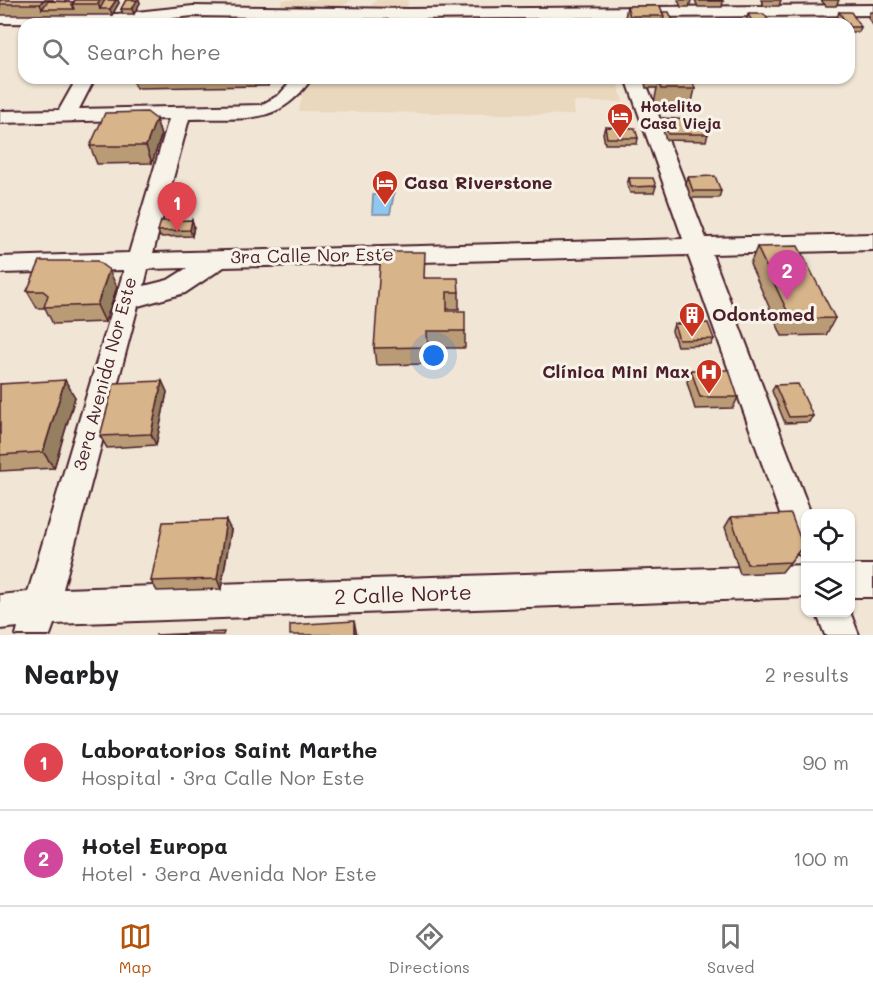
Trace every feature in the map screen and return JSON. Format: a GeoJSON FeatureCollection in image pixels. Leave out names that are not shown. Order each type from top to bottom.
{"type":"FeatureCollection","features":[{"type":"Feature","properties":{"kind":"street"},"geometry":{"type":"LineString","coordinates":[[131,18],[197,6],[351,12],[613,12],[770,18],[873,10]]}},
{"type":"Feature","properties":{"kind":"street"},"geometry":{"type":"LineString","coordinates":[[0,18],[18,18]]}},
{"type":"Feature","properties":{"kind":"street"},"geometry":{"type":"LineString","coordinates":[[66,115],[83,84]]}},
{"type":"Feature","properties":{"kind":"street"},"geometry":{"type":"LineString","coordinates":[[0,117],[262,111],[276,107],[297,84]]}},
{"type":"Feature","properties":{"kind":"street"},"geometry":{"type":"LineString","coordinates":[[637,84],[801,529]]}},
{"type":"Feature","properties":{"kind":"street","name":"3era Avenida Nor Este"},"geometry":{"type":"LineString","coordinates":[[37,621],[180,114]]}},
{"type":"Feature","properties":{"kind":"street"},"geometry":{"type":"LineString","coordinates":[[697,248],[873,242]]}},
{"type":"Feature","properties":{"kind":"street","name":"3ra Calle Nor Este"},"geometry":{"type":"LineString","coordinates":[[0,265],[697,248]]}},
{"type":"Feature","properties":{"kind":"street"},"geometry":{"type":"LineString","coordinates":[[126,300],[176,287],[219,259]]}},
{"type":"Feature","properties":{"kind":"street"},"geometry":{"type":"LineString","coordinates":[[855,581],[873,580]]}},
{"type":"Feature","properties":{"kind":"street","name":"2 Calle Norte"},"geometry":{"type":"LineString","coordinates":[[0,612],[37,621],[801,581]]}},
{"type":"Feature","properties":{"kind":"street"},"geometry":{"type":"LineString","coordinates":[[835,617],[842,635]]}},
{"type":"Feature","properties":{"kind":"shaded area"},"geometry":{"type":"Polygon","coordinates":[[[283,0],[351,0],[340,9],[276,12],[283,0]]]}},
{"type":"Feature","properties":{"kind":"shaded area"},"geometry":{"type":"Polygon","coordinates":[[[376,0],[408,0],[407,18],[361,18],[376,0]]]}},
{"type":"Feature","properties":{"kind":"shaded area"},"geometry":{"type":"Polygon","coordinates":[[[618,84],[623,102],[573,102],[575,115],[299,111],[304,85],[618,84]]]}},
{"type":"Feature","properties":{"kind":"water"},"geometry":{"type":"Polygon","coordinates":[[[394,194],[390,214],[372,214],[373,195],[394,194]]]}},
{"type":"Feature","properties":{"kind":"building"},"geometry":{"type":"Polygon","coordinates":[[[0,0],[43,0],[40,4],[0,4],[0,0]]]}},
{"type":"Feature","properties":{"kind":"building"},"geometry":{"type":"Polygon","coordinates":[[[75,0],[100,0],[98,4],[72,4],[75,0]]]}},
{"type":"Feature","properties":{"kind":"building"},"geometry":{"type":"Polygon","coordinates":[[[105,0],[116,0],[110,9],[100,9],[105,0]]]}},
{"type":"Feature","properties":{"kind":"building"},"geometry":{"type":"Polygon","coordinates":[[[126,0],[137,0],[132,9],[121,9],[126,0]]]}},
{"type":"Feature","properties":{"kind":"building"},"geometry":{"type":"Polygon","coordinates":[[[722,0],[723,1],[700,1],[722,0]]]}},
{"type":"Feature","properties":{"kind":"building"},"geometry":{"type":"Polygon","coordinates":[[[48,1],[74,2],[72,4],[74,9],[42,9],[48,1]]]}},
{"type":"Feature","properties":{"kind":"building"},"geometry":{"type":"Polygon","coordinates":[[[627,6],[660,6],[664,16],[630,16],[627,6]]]}},
{"type":"Feature","properties":{"kind":"building"},"geometry":{"type":"Polygon","coordinates":[[[662,12],[669,12],[672,18],[664,18],[662,12]]]}},
{"type":"Feature","properties":{"kind":"building"},"geometry":{"type":"Polygon","coordinates":[[[839,12],[851,12],[855,18],[843,18],[839,12]]]}},
{"type":"Feature","properties":{"kind":"building"},"geometry":{"type":"Polygon","coordinates":[[[748,14],[764,14],[767,18],[750,18],[748,14]]]}},
{"type":"Feature","properties":{"kind":"building"},"geometry":{"type":"Polygon","coordinates":[[[855,18],[861,27],[855,27],[855,18]]]}},
{"type":"Feature","properties":{"kind":"building"},"geometry":{"type":"Polygon","coordinates":[[[660,84],[694,84],[695,89],[661,89],[660,84]]]}},
{"type":"Feature","properties":{"kind":"building"},"geometry":{"type":"Polygon","coordinates":[[[147,112],[156,119],[146,146],[90,146],[105,113],[147,112]]]}},
{"type":"Feature","properties":{"kind":"building"},"geometry":{"type":"Polygon","coordinates":[[[663,118],[703,121],[708,134],[668,134],[663,118]]]}},
{"type":"Feature","properties":{"kind":"building"},"geometry":{"type":"Polygon","coordinates":[[[605,127],[635,128],[638,138],[607,138],[605,127]]]}},
{"type":"Feature","properties":{"kind":"building"},"geometry":{"type":"Polygon","coordinates":[[[715,176],[721,191],[693,191],[688,177],[715,176]]]}},
{"type":"Feature","properties":{"kind":"building"},"geometry":{"type":"Polygon","coordinates":[[[629,178],[653,178],[656,186],[631,187],[629,178]]]}},
{"type":"Feature","properties":{"kind":"building"},"geometry":{"type":"Polygon","coordinates":[[[192,220],[190,230],[158,231],[161,221],[192,220]]]}},
{"type":"Feature","properties":{"kind":"building"},"geometry":{"type":"Polygon","coordinates":[[[798,246],[835,318],[791,319],[757,247],[798,246]]]}},
{"type":"Feature","properties":{"kind":"building"},"geometry":{"type":"Polygon","coordinates":[[[381,252],[425,252],[424,278],[458,278],[459,292],[447,292],[447,311],[465,311],[465,331],[427,331],[428,347],[374,348],[381,252]]]}},
{"type":"Feature","properties":{"kind":"building"},"geometry":{"type":"Polygon","coordinates":[[[40,261],[97,261],[109,270],[97,305],[44,307],[48,295],[43,291],[27,291],[40,261]]]}},
{"type":"Feature","properties":{"kind":"building"},"geometry":{"type":"Polygon","coordinates":[[[708,323],[714,339],[679,340],[674,324],[708,323]]]}},
{"type":"Feature","properties":{"kind":"building"},"geometry":{"type":"Polygon","coordinates":[[[691,370],[729,370],[738,397],[700,397],[691,370]]]}},
{"type":"Feature","properties":{"kind":"building"},"geometry":{"type":"Polygon","coordinates":[[[65,380],[43,452],[0,455],[0,384],[65,380]]]}},
{"type":"Feature","properties":{"kind":"building"},"geometry":{"type":"Polygon","coordinates":[[[162,381],[151,434],[100,436],[114,383],[162,381]]]}},
{"type":"Feature","properties":{"kind":"building"},"geometry":{"type":"Polygon","coordinates":[[[798,384],[813,416],[789,417],[775,385],[798,384]]]}},
{"type":"Feature","properties":{"kind":"building"},"geometry":{"type":"Polygon","coordinates":[[[791,514],[801,541],[801,548],[790,562],[747,564],[731,517],[791,514]]]}},
{"type":"Feature","properties":{"kind":"building"},"geometry":{"type":"Polygon","coordinates":[[[226,520],[217,579],[151,581],[163,522],[226,520]]]}},
{"type":"Feature","properties":{"kind":"building"},"geometry":{"type":"Polygon","coordinates":[[[354,621],[354,635],[290,635],[290,625],[354,621]]]}},
{"type":"Feature","properties":{"kind":"building"},"geometry":{"type":"Polygon","coordinates":[[[224,632],[223,635],[155,635],[224,632]]]}},
{"type":"Feature","properties":{"kind":"place","name":"Hotelito Casa Vieja"},"geometry":{"type":"Point","coordinates":[620,139]}},
{"type":"Feature","properties":{"kind":"place","name":"Casa Riverstone"},"geometry":{"type":"Point","coordinates":[385,206]}},
{"type":"Feature","properties":{"kind":"place","name":"Laboratorios Saint Marthe"},"geometry":{"type":"Point","coordinates":[177,232]}},
{"type":"Feature","properties":{"kind":"place","name":"Hotel Europa"},"geometry":{"type":"Point","coordinates":[787,300]}},
{"type":"Feature","properties":{"kind":"place","name":"Odontomed"},"geometry":{"type":"Point","coordinates":[692,338]}},
{"type":"Feature","properties":{"kind":"place","name":"Clínica Mini Max"},"geometry":{"type":"Point","coordinates":[709,395]}}]}
